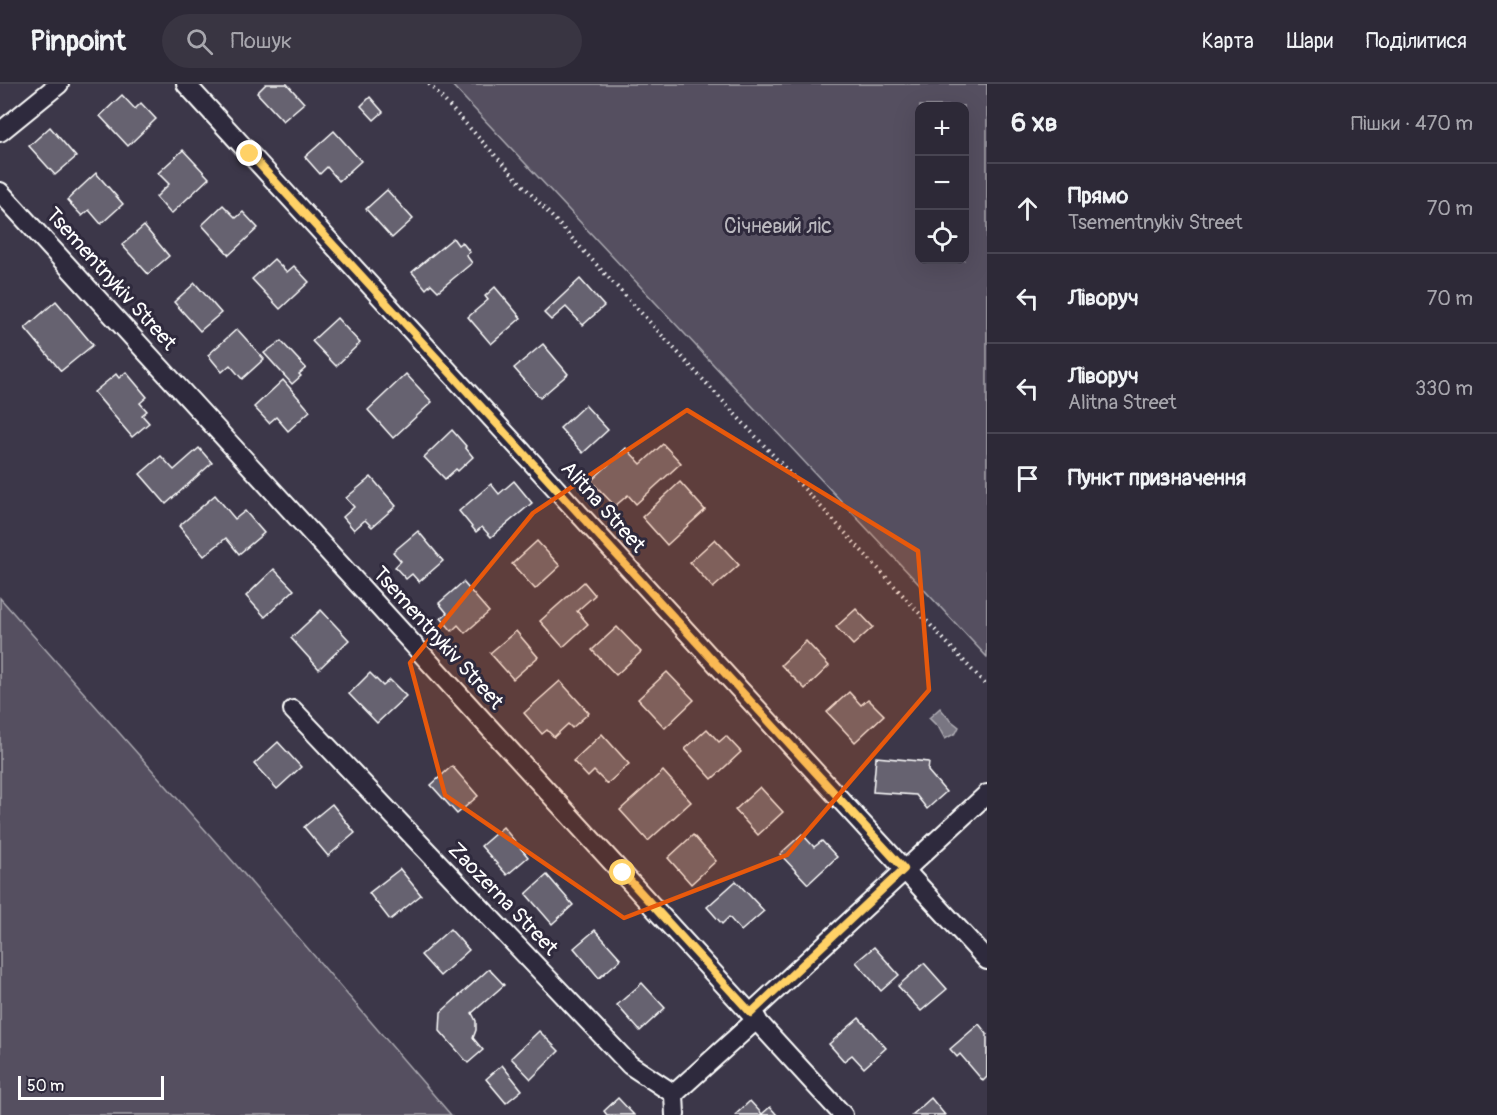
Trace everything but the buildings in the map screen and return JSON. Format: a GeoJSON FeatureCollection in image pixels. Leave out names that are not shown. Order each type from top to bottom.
{"type":"FeatureCollection","features":[{"type":"Feature","properties":{"kind":"street"},"geometry":{"type":"LineString","coordinates":[[0,132],[58,84]]}},
{"type":"Feature","properties":{"kind":"street","name":"Alitna Street"},"geometry":{"type":"LineString","coordinates":[[186,84],[987,960]]}},
{"type":"Feature","properties":{"kind":"street","name":"Tsementnykiv Street"},"geometry":{"type":"LineString","coordinates":[[0,192],[843,1115]]}},
{"type":"Feature","properties":{"kind":"street","name":"Zaozerna Street"},"geometry":{"type":"LineString","coordinates":[[292,710],[630,1065],[674,1094]]}},
{"type":"Feature","properties":{"kind":"street"},"geometry":{"type":"LineString","coordinates":[[675,1115],[674,1094],[904,869],[987,794]]}},
{"type":"Feature","properties":{"kind":"path"},"geometry":{"type":"LineString","coordinates":[[429,84],[987,686]]}},
{"type":"Feature","properties":{"kind":"highlighted area"},"geometry":{"type":"Polygon","coordinates":[[[687,410],[918,551],[929,690],[787,855],[624,918],[445,795],[410,663],[533,513],[687,410]]]}},
{"type":"Feature","properties":{"kind":"green space","name":"Січневий ліс"},"geometry":{"type":"Polygon","coordinates":[[[451,84],[987,84],[987,657],[451,84]]]}},
{"type":"Feature","properties":{"kind":"green space"},"geometry":{"type":"Polygon","coordinates":[[[0,598],[237,866],[451,1115],[0,1115],[0,598]]]}},
{"type":"Feature","properties":{"kind":"shaded area"},"geometry":{"type":"Polygon","coordinates":[[[940,708],[959,727],[956,733],[945,739],[939,728],[929,718],[940,708]]]}},
{"type":"Feature","properties":{"kind":"route"},"geometry":{"type":"LineString","coordinates":[[250,154],[904,869],[751,1013],[623,873]]}}]}
